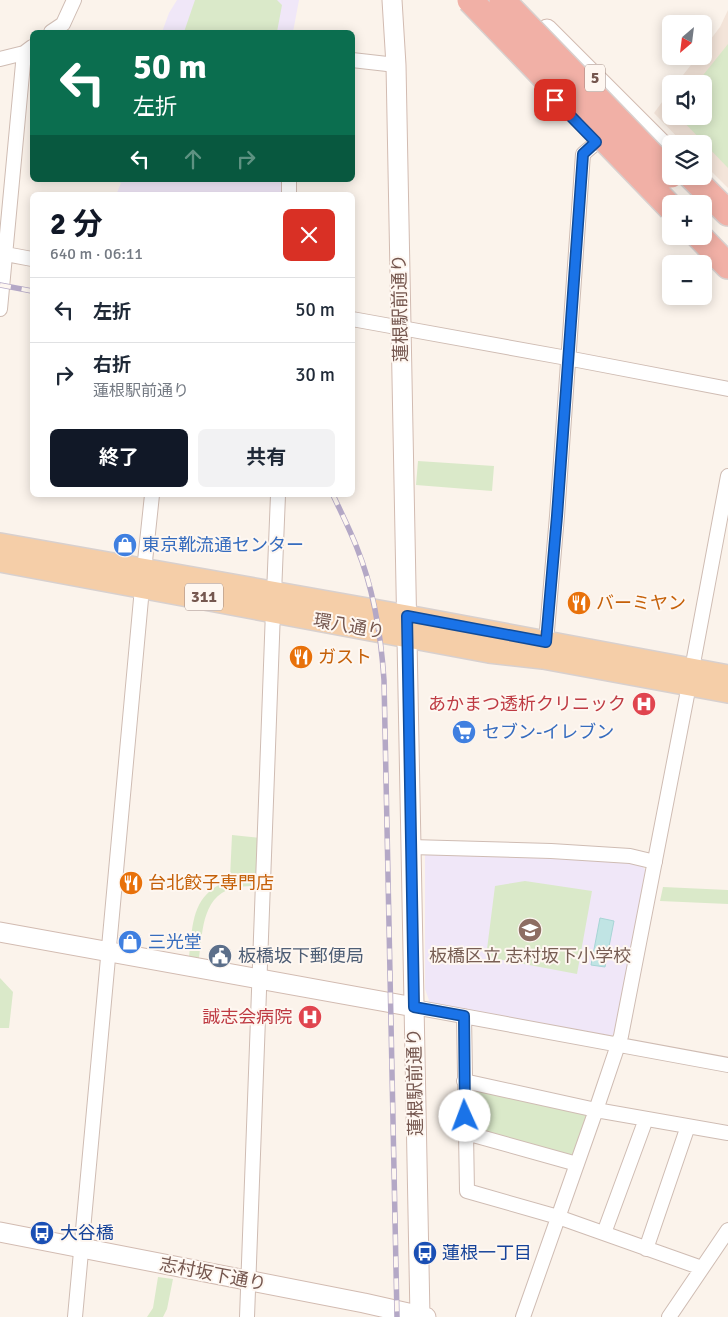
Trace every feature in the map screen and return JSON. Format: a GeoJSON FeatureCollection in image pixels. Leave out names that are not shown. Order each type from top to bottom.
{"type":"FeatureCollection","features":[{"type":"Feature","properties":{"kind":"highway","name":"5"},"geometry":{"type":"LineString","coordinates":[[470,0],[662,199]]}},
{"type":"Feature","properties":{"kind":"highway"},"geometry":{"type":"LineString","coordinates":[[484,0],[677,195]]}},
{"type":"Feature","properties":{"kind":"highway"},"geometry":{"type":"LineString","coordinates":[[502,0],[662,166]]}},
{"type":"Feature","properties":{"kind":"highway","name":"5"},"geometry":{"type":"LineString","coordinates":[[518,0],[662,145]]}},
{"type":"Feature","properties":{"kind":"highway"},"geometry":{"type":"LineString","coordinates":[[681,185],[691,195]]}},
{"type":"Feature","properties":{"kind":"highway"},"geometry":{"type":"LineString","coordinates":[[702,185],[728,212]]}},
{"type":"Feature","properties":{"kind":"highway"},"geometry":{"type":"LineString","coordinates":[[712,216],[728,232]]}},
{"type":"Feature","properties":{"kind":"highway"},"geometry":{"type":"LineString","coordinates":[[712,230],[728,247]]}},
{"type":"Feature","properties":{"kind":"highway"},"geometry":{"type":"LineString","coordinates":[[708,245],[728,266]]}},
{"type":"Feature","properties":{"kind":"main road","name":"環八通り"},"geometry":{"type":"LineString","coordinates":[[0,544],[143,578],[273,603],[407,626],[546,642],[693,675],[728,692]]}},
{"type":"Feature","properties":{"kind":"main road","name":"環八通り"},"geometry":{"type":"LineString","coordinates":[[0,561],[143,578]]}},
{"type":"Feature","properties":{"kind":"main road","name":"環八通り"},"geometry":{"type":"LineString","coordinates":[[407,626],[489,652],[693,675],[728,676]]}},
{"type":"Feature","properties":{"kind":"main road"},"geometry":{"type":"LineString","coordinates":[[728,670],[710,668],[693,675],[704,696],[728,703]]}},
{"type":"Feature","properties":{"kind":"street"},"geometry":{"type":"LineString","coordinates":[[54,30],[63,24],[74,0]]}},
{"type":"Feature","properties":{"kind":"street","name":"蓮根駅前通り"},"geometry":{"type":"LineString","coordinates":[[392,0],[396,65],[414,1007],[422,1316]]}},
{"type":"Feature","properties":{"kind":"street"},"geometry":{"type":"LineString","coordinates":[[461,0],[662,211]]}},
{"type":"Feature","properties":{"kind":"street"},"geometry":{"type":"LineString","coordinates":[[518,0],[639,119],[662,144]]}},
{"type":"Feature","properties":{"kind":"street"},"geometry":{"type":"LineString","coordinates":[[0,59],[28,50],[2,254],[0,309]]}},
{"type":"Feature","properties":{"kind":"street"},"geometry":{"type":"LineString","coordinates":[[355,60],[396,65]]}},
{"type":"Feature","properties":{"kind":"street"},"geometry":{"type":"LineString","coordinates":[[546,642],[583,154],[596,142],[639,119]]}},
{"type":"Feature","properties":{"kind":"street"},"geometry":{"type":"LineString","coordinates":[[696,245],[728,278]]}},
{"type":"Feature","properties":{"kind":"street"},"geometry":{"type":"LineString","coordinates":[[2,254],[30,260]]}},
{"type":"Feature","properties":{"kind":"street"},"geometry":{"type":"LineString","coordinates":[[355,320],[728,389]]}},
{"type":"Feature","properties":{"kind":"street"},"geometry":{"type":"LineString","coordinates":[[523,1317],[618,1044],[693,675],[728,476]]}},
{"type":"Feature","properties":{"kind":"street"},"geometry":{"type":"LineString","coordinates":[[74,1317],[152,497]]}},
{"type":"Feature","properties":{"kind":"street"},"geometry":{"type":"LineString","coordinates":[[247,1317],[278,497]]}},
{"type":"Feature","properties":{"kind":"street"},"geometry":{"type":"LineString","coordinates":[[411,847],[551,851],[630,856],[655,862]]}},
{"type":"Feature","properties":{"kind":"street"},"geometry":{"type":"LineString","coordinates":[[0,932],[728,1065]]}},
{"type":"Feature","properties":{"kind":"street"},"geometry":{"type":"LineString","coordinates":[[464,1016],[467,1191],[558,1217],[702,1268]]}},
{"type":"Feature","properties":{"kind":"street"},"geometry":{"type":"LineString","coordinates":[[464,1080],[596,1110],[728,1133]]}},
{"type":"Feature","properties":{"kind":"street"},"geometry":{"type":"LineString","coordinates":[[604,1233],[646,1119]]}},
{"type":"Feature","properties":{"kind":"street"},"geometry":{"type":"LineString","coordinates":[[646,1248],[688,1126]]}},
{"type":"Feature","properties":{"kind":"street"},"geometry":{"type":"LineString","coordinates":[[466,1133],[577,1164]]}},
{"type":"Feature","properties":{"kind":"street"},"geometry":{"type":"LineString","coordinates":[[669,1317],[728,1230]]}},
{"type":"Feature","properties":{"kind":"street","name":"志村坂下通り"},"geometry":{"type":"LineString","coordinates":[[0,1232],[422,1316]]}},
{"type":"Feature","properties":{"kind":"shaded area"},"geometry":{"type":"Polygon","coordinates":[[[177,0],[299,0],[293,30],[163,30],[169,13],[177,0]]]}},
{"type":"Feature","properties":{"kind":"shaded area"},"geometry":{"type":"Polygon","coordinates":[[[728,10],[728,188],[712,172],[712,135],[675,135],[666,125],[712,125],[712,75],[683,75],[691,65],[712,65],[712,38],[720,27],[728,10]]]}},
{"type":"Feature","properties":{"kind":"shaded area"},"geometry":{"type":"Polygon","coordinates":[[[662,102],[662,121],[654,113],[662,102]]]}},
{"type":"Feature","properties":{"kind":"shaded area"},"geometry":{"type":"Polygon","coordinates":[[[119,182],[283,182],[283,192],[117,192],[121,183],[119,182]]]}},
{"type":"Feature","properties":{"kind":"shaded area","name":"板橋区立 志村坂下小学校"},"geometry":{"type":"Polygon","coordinates":[[[428,851],[626,862],[642,866],[647,872],[614,1034],[611,1036],[430,1003],[425,989],[425,854],[428,851]]]}},
{"type":"Feature","properties":{"kind":"green space"},"geometry":{"type":"Polygon","coordinates":[[[195,0],[277,0],[282,5],[277,30],[185,30],[195,0]]]}},
{"type":"Feature","properties":{"kind":"green space"},"geometry":{"type":"Polygon","coordinates":[[[728,44],[728,168],[712,151],[712,135],[696,135],[687,125],[712,125],[712,75],[703,75],[728,44]]]}},
{"type":"Feature","properties":{"kind":"green space"},"geometry":{"type":"Polygon","coordinates":[[[418,461],[494,466],[492,491],[416,485],[418,461]]]}},
{"type":"Feature","properties":{"kind":"green space"},"geometry":{"type":"Polygon","coordinates":[[[232,835],[260,838],[259,886],[239,887],[227,890],[218,896],[211,904],[207,914],[199,958],[189,957],[192,930],[199,905],[210,891],[230,878],[232,835]]]}},
{"type":"Feature","properties":{"kind":"green space"},"geometry":{"type":"Polygon","coordinates":[[[525,881],[592,891],[577,974],[486,957],[495,886],[525,881]]]}},
{"type":"Feature","properties":{"kind":"green space"},"geometry":{"type":"Polygon","coordinates":[[[663,887],[728,890],[728,904],[660,901],[663,887]]]}},
{"type":"Feature","properties":{"kind":"green space"},"geometry":{"type":"Polygon","coordinates":[[[0,978],[13,992],[9,1028],[0,1028],[0,978]]]}},
{"type":"Feature","properties":{"kind":"green space"},"geometry":{"type":"Polygon","coordinates":[[[473,1087],[582,1111],[587,1116],[574,1157],[469,1129],[468,1091],[473,1087]]]}},
{"type":"Feature","properties":{"kind":"green space"},"geometry":{"type":"Polygon","coordinates":[[[158,1277],[173,1279],[167,1309],[163,1317],[147,1317],[153,1308],[158,1277]]]}},
{"type":"Feature","properties":{"kind":"water"},"geometry":{"type":"Polygon","coordinates":[[[600,918],[614,921],[605,967],[591,965],[600,918]]]}},
{"type":"Feature","properties":{"kind":"railway"},"geometry":{"type":"LineString","coordinates":[[0,285],[30,291]]}},
{"type":"Feature","properties":{"kind":"railway"},"geometry":{"type":"LineString","coordinates":[[334,497],[354,541],[368,580],[379,630],[384,680],[397,1317]]}},
{"type":"Feature","properties":{"kind":"place","name":"東京靴流通センター"},"geometry":{"type":"Point","coordinates":[125,545]}},
{"type":"Feature","properties":{"kind":"place","name":"バーミヤン"},"geometry":{"type":"Point","coordinates":[579,603]}},
{"type":"Feature","properties":{"kind":"place","name":"ガスト"},"geometry":{"type":"Point","coordinates":[301,657]}},
{"type":"Feature","properties":{"kind":"place","name":"あかまつ透析クリニック"},"geometry":{"type":"Point","coordinates":[644,704]}},
{"type":"Feature","properties":{"kind":"place","name":"セブン-イレブン"},"geometry":{"type":"Point","coordinates":[464,732]}},
{"type":"Feature","properties":{"kind":"place","name":"台北餃子専門店"},"geometry":{"type":"Point","coordinates":[131,883]}},
{"type":"Feature","properties":{"kind":"place","name":"板橋区立 志村坂下小学校"},"geometry":{"type":"Point","coordinates":[530,930]}},
{"type":"Feature","properties":{"kind":"place","name":"三光堂"},"geometry":{"type":"Point","coordinates":[130,942]}},
{"type":"Feature","properties":{"kind":"place","name":"板橋坂下郵便局"},"geometry":{"type":"Point","coordinates":[220,956]}},
{"type":"Feature","properties":{"kind":"place","name":"誠志会病院"},"geometry":{"type":"Point","coordinates":[310,1017]}},
{"type":"Feature","properties":{"kind":"place","name":"大谷橋"},"geometry":{"type":"Point","coordinates":[42,1233]}},
{"type":"Feature","properties":{"kind":"place","name":"蓮根一丁目"},"geometry":{"type":"Point","coordinates":[425,1253]}},
{"type":"Feature","properties":{"kind":"route"},"geometry":{"type":"LineString","coordinates":[[465,1116],[464,1016],[414,1007],[407,616],[546,642],[583,154],[596,142],[555,100]]}}]}
